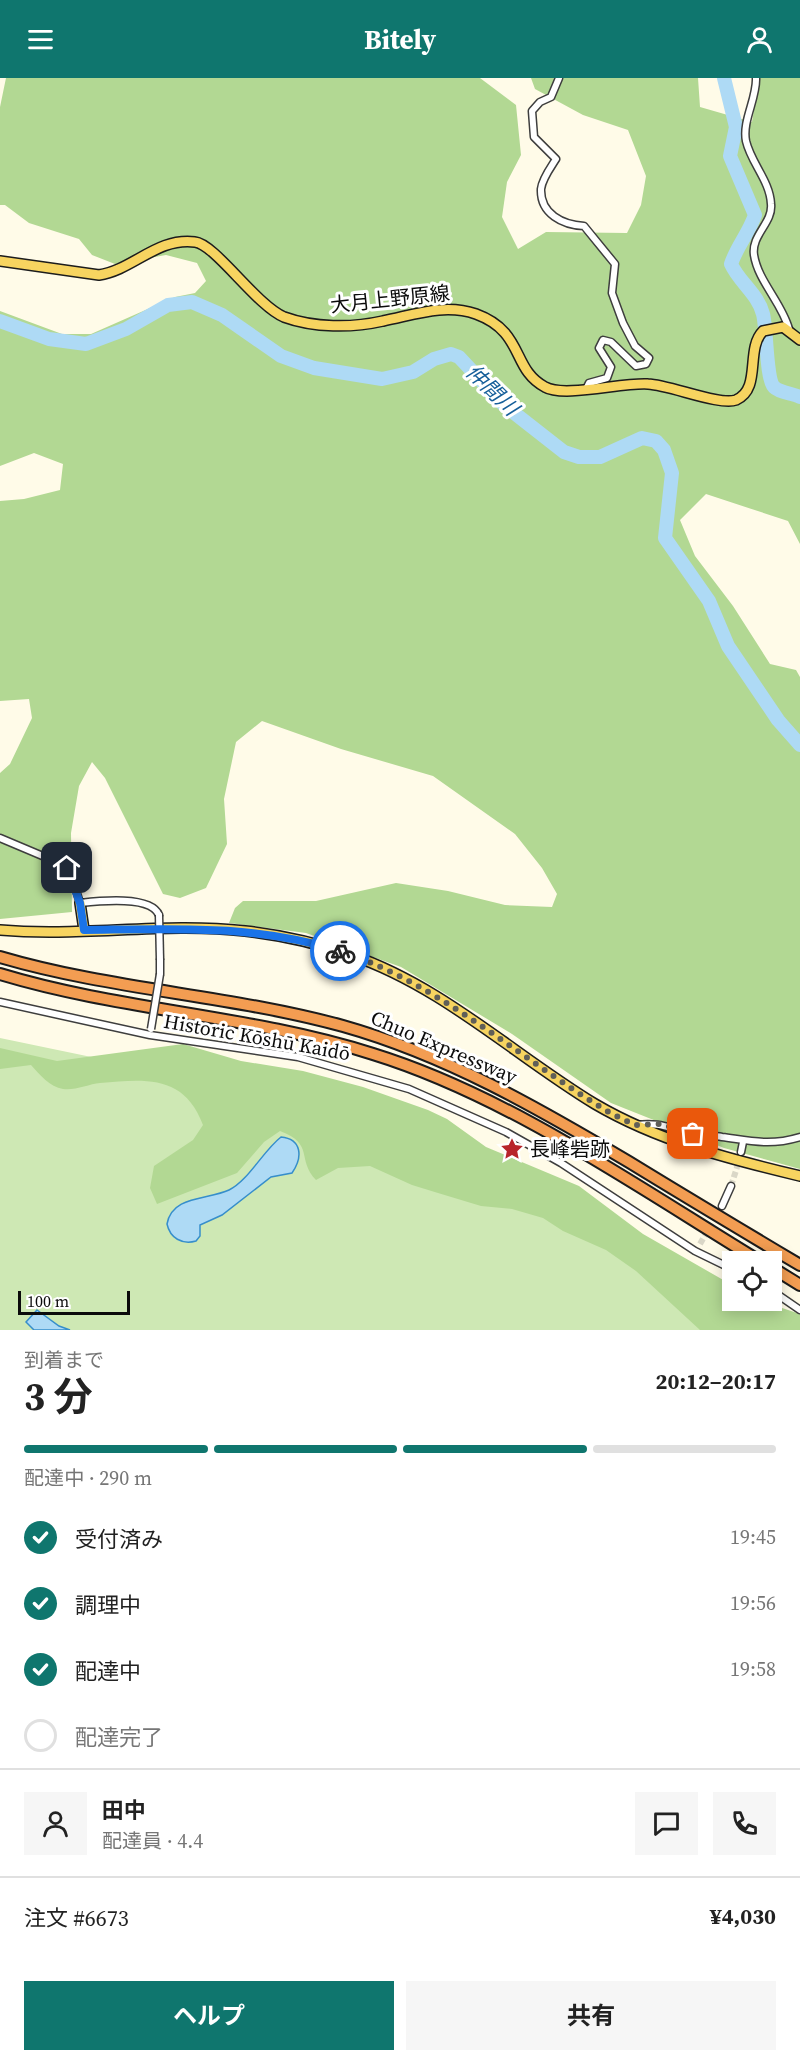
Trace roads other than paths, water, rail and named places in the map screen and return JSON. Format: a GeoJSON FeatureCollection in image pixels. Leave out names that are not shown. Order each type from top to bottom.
{"type":"FeatureCollection","features":[{"type":"Feature","properties":{"kind":"highway","name":"Chuo Expressway"},"geometry":{"type":"LineString","coordinates":[[0,957],[82,979],[297,1015],[342,1026],[418,1051],[525,1102],[800,1265]]}},
{"type":"Feature","properties":{"kind":"highway","name":"Chuo Expressway"},"geometry":{"type":"LineString","coordinates":[[0,974],[81,996],[296,1033],[355,1048],[413,1068],[477,1096],[533,1125],[743,1251]]}},
{"type":"Feature","properties":{"kind":"highway"},"geometry":{"type":"LineString","coordinates":[[782,1274],[800,1285]]}},
{"type":"Feature","properties":{"kind":"main road","name":"大月上野原線"},"geometry":{"type":"LineString","coordinates":[[0,261],[99,275],[111,274],[157,247],[196,242],[210,250],[267,306],[287,318],[322,324],[352,325],[434,310],[465,311],[489,320],[503,330],[514,343],[528,373],[540,384],[555,391],[649,384],[682,390],[718,401],[736,400],[750,384],[758,338],[770,328],[786,328]]}},
{"type":"Feature","properties":{"kind":"main road"},"geometry":{"type":"LineString","coordinates":[[786,328],[800,340]]}},
{"type":"Feature","properties":{"kind":"main road"},"geometry":{"type":"LineString","coordinates":[[80,903],[84,930]]}},
{"type":"Feature","properties":{"kind":"main road"},"geometry":{"type":"LineString","coordinates":[[0,930],[244,931],[310,943],[354,956],[427,990],[592,1102],[635,1125],[734,1160],[800,1176]]}},
{"type":"Feature","properties":{"kind":"street"},"geometry":{"type":"LineString","coordinates":[[559,78],[551,97],[540,102],[532,111],[534,137],[556,159],[541,187],[543,201],[552,216],[567,225],[584,226],[615,264],[612,293],[622,324],[635,346],[649,358],[646,364],[636,366],[611,342],[603,340],[599,348],[611,367],[607,378],[589,383],[586,389]]}},
{"type":"Feature","properties":{"kind":"street"},"geometry":{"type":"LineString","coordinates":[[756,78],[746,141],[768,189],[772,206],[769,218],[757,235],[754,256],[785,316],[786,328]]}},
{"type":"Feature","properties":{"kind":"street"},"geometry":{"type":"LineString","coordinates":[[0,838],[64,865],[71,874],[80,903]]}},
{"type":"Feature","properties":{"kind":"street","name":"Historic Kōshū Kaidō"},"geometry":{"type":"LineString","coordinates":[[80,903],[139,902],[154,907],[159,915],[160,974],[151,1032],[298,1058],[409,1089],[516,1137],[561,1163],[695,1251],[722,1264]]}},
{"type":"Feature","properties":{"kind":"street"},"geometry":{"type":"LineString","coordinates":[[0,1002],[151,1032]]}},
{"type":"Feature","properties":{"kind":"street"},"geometry":{"type":"LineString","coordinates":[[635,1125],[661,1124],[693,1134],[743,1142],[778,1143],[800,1137]]}},
{"type":"Feature","properties":{"kind":"street"},"geometry":{"type":"LineString","coordinates":[[741,1152],[743,1142]]}},
{"type":"Feature","properties":{"kind":"street"},"geometry":{"type":"LineString","coordinates":[[722,1206],[731,1186]]}},
{"type":"Feature","properties":{"kind":"street"},"geometry":{"type":"LineString","coordinates":[[695,1251],[700,1244]]}},
{"type":"Feature","properties":{"kind":"street"},"geometry":{"type":"LineString","coordinates":[[782,1298],[800,1310]]}},
{"type":"Feature","properties":{"kind":"water"},"geometry":{"type":"Polygon","coordinates":[[[281,1137],[293,1141],[299,1150],[298,1161],[292,1173],[271,1177],[222,1215],[200,1225],[200,1236],[196,1241],[186,1242],[174,1237],[167,1224],[176,1208],[183,1203],[221,1193],[236,1186],[281,1137]]]}},
{"type":"Feature","properties":{"kind":"water"},"geometry":{"type":"Polygon","coordinates":[[[37,1310],[59,1326],[70,1330],[34,1330],[26,1322],[37,1310]]]}},
{"type":"Feature","properties":{"kind":"waterway"},"geometry":{"type":"LineString","coordinates":[[724,78],[736,127],[730,156],[755,215],[731,264],[761,307],[771,382],[779,391],[800,397]]}},
{"type":"Feature","properties":{"kind":"waterway","name":"仲間川"},"geometry":{"type":"LineString","coordinates":[[0,321],[49,339],[86,344],[126,329],[168,305],[192,302],[222,315],[281,356],[314,368],[382,379],[413,372],[434,359],[451,354],[459,357],[504,405],[564,452],[579,457],[600,457],[642,438],[656,441],[664,450],[672,473],[665,538],[709,601],[728,646],[778,720],[800,745]]}},
{"type":"Feature","properties":{"kind":"tunnel"},"geometry":{"type":"LineString","coordinates":[[731,1186],[740,1158]]}},
{"type":"Feature","properties":{"kind":"tunnel"},"geometry":{"type":"LineString","coordinates":[[700,1244],[717,1214]]}},
{"type":"Feature","properties":{"kind":"place","name":"長峰砦跡"},"geometry":{"type":"Point","coordinates":[512,1149]}}]}
